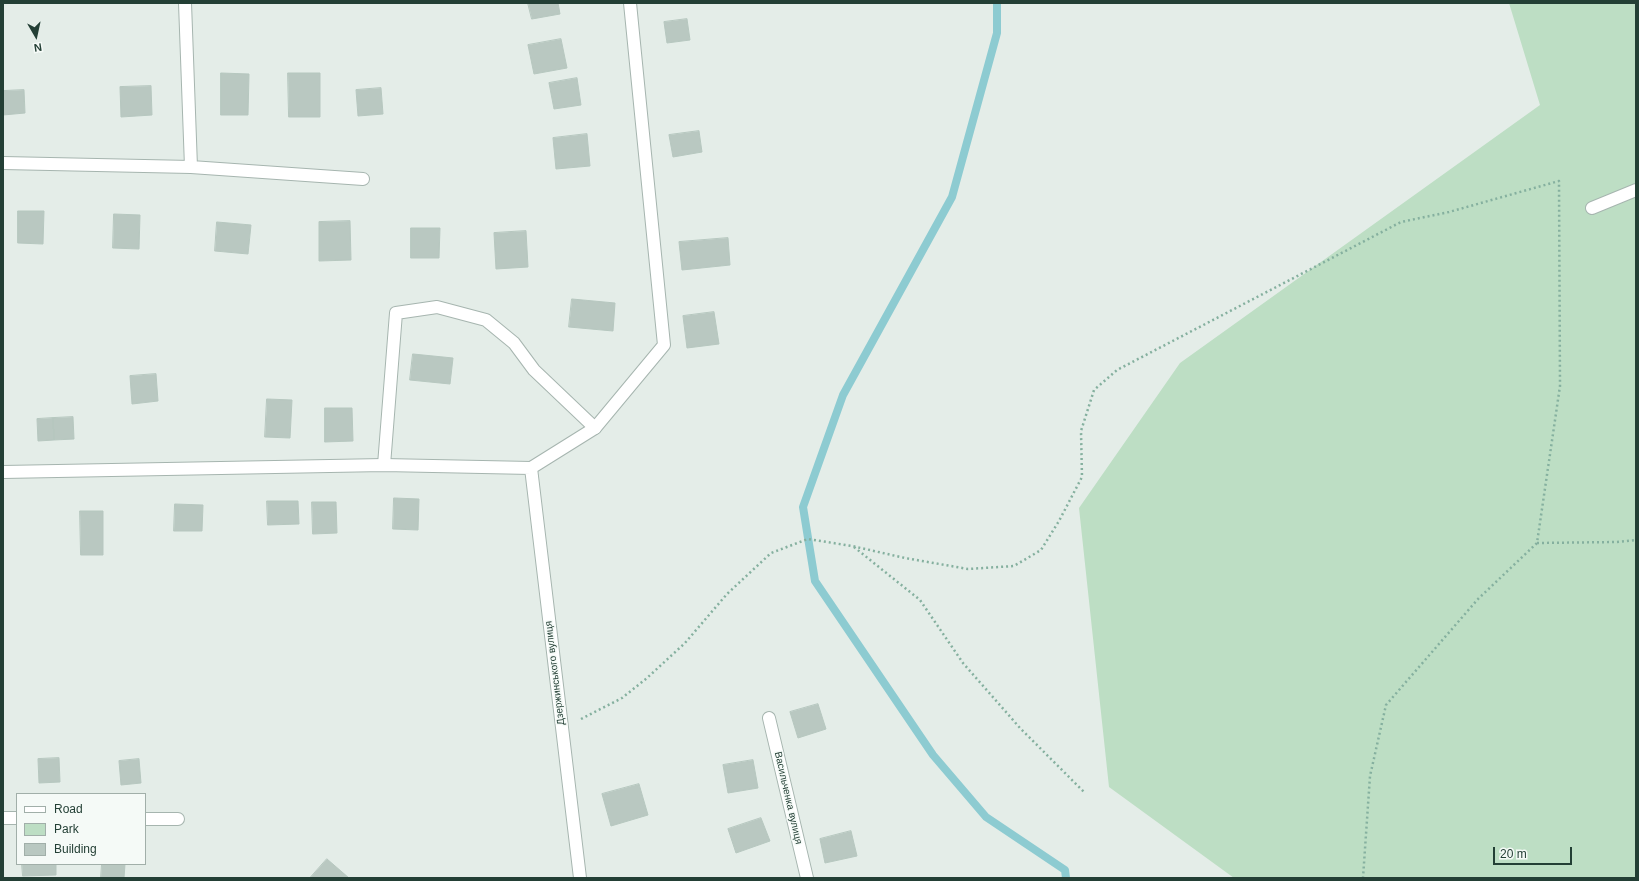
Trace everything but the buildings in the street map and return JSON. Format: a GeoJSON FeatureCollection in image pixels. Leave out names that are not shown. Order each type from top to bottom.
{"type":"FeatureCollection","features":[{"type":"Feature","properties":{"kind":"street"},"geometry":{"type":"LineString","coordinates":[[186,3],[191,167]]}},
{"type":"Feature","properties":{"kind":"street"},"geometry":{"type":"LineString","coordinates":[[3,472],[384,465],[531,468],[595,428],[664,345],[630,3]]}},
{"type":"Feature","properties":{"kind":"street"},"geometry":{"type":"LineString","coordinates":[[3,163],[191,167],[363,179]]}},
{"type":"Feature","properties":{"kind":"street"},"geometry":{"type":"LineString","coordinates":[[1592,208],[1636,190]]}},
{"type":"Feature","properties":{"kind":"street"},"geometry":{"type":"LineString","coordinates":[[384,465],[396,313],[437,307],[486,320],[514,343],[534,370],[595,428]]}},
{"type":"Feature","properties":{"kind":"street","name":"Дзержинського вулиця"},"geometry":{"type":"LineString","coordinates":[[531,468],[580,878]]}},
{"type":"Feature","properties":{"kind":"street","name":"Васильченка вулиця"},"geometry":{"type":"LineString","coordinates":[[769,718],[807,878]]}},
{"type":"Feature","properties":{"kind":"street"},"geometry":{"type":"LineString","coordinates":[[3,818],[16,818]]}},
{"type":"Feature","properties":{"kind":"street"},"geometry":{"type":"LineString","coordinates":[[146,819],[178,819]]}},
{"type":"Feature","properties":{"kind":"path"},"geometry":{"type":"LineString","coordinates":[[562,728],[622,698],[647,678],[685,643],[727,594],[771,552],[808,539],[852,546],[905,558],[968,569],[1014,566],[1041,550],[1079,484],[1082,477],[1081,432],[1094,390],[1117,370],[1401,222],[1449,212],[1559,181],[1560,386],[1537,543],[1478,599],[1386,705],[1370,776],[1363,878]]}},
{"type":"Feature","properties":{"kind":"path"},"geometry":{"type":"LineString","coordinates":[[1537,543],[1617,542],[1636,540]]}},
{"type":"Feature","properties":{"kind":"path"},"geometry":{"type":"LineString","coordinates":[[852,546],[920,600],[963,663],[1020,728],[1084,792]]}},
{"type":"Feature","properties":{"kind":"green space"},"geometry":{"type":"Polygon","coordinates":[[[1509,3],[1636,3],[1636,878],[1234,878],[1109,787],[1079,508],[1180,363],[1540,105],[1509,3]]]}},
{"type":"Feature","properties":{"kind":"waterway"},"geometry":{"type":"LineString","coordinates":[[997,3],[997,33],[952,197],[843,395],[803,507],[815,581],[933,755],[986,817],[1065,870],[1066,878]]}}]}
